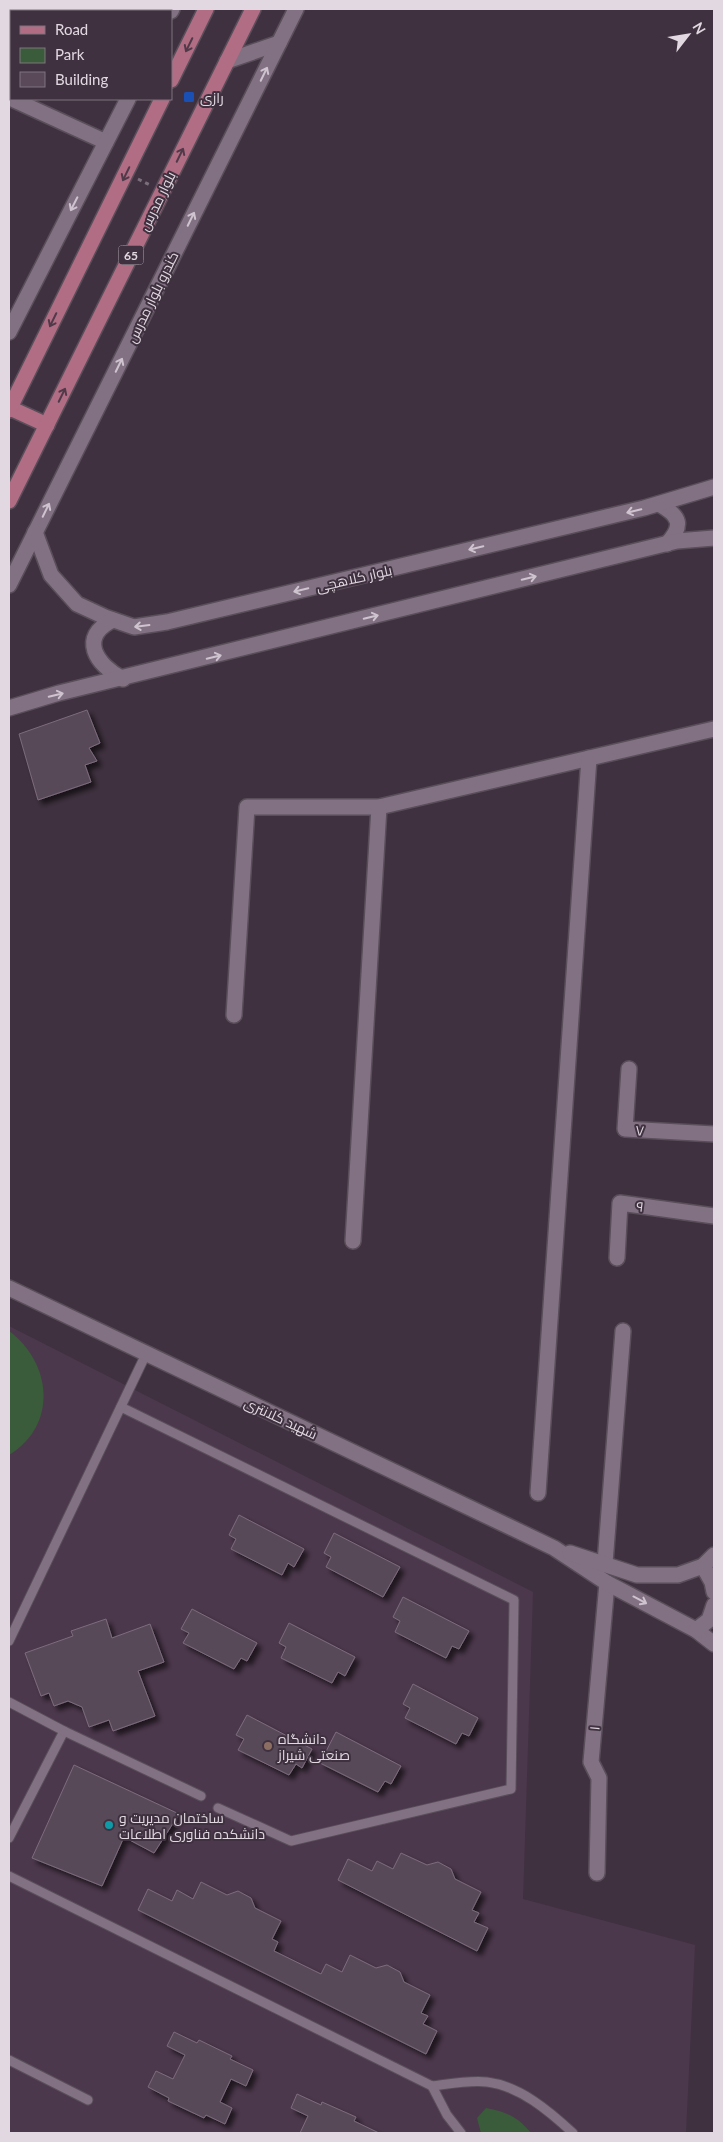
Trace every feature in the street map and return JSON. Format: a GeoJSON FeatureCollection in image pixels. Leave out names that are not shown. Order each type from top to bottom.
{"type":"FeatureCollection","features":[{"type":"Feature","properties":{"kind":"main road"},"geometry":{"type":"LineString","coordinates":[[172,78],[206,9]]}},
{"type":"Feature","properties":{"kind":"main road","name":"بلوار مدرس"},"geometry":{"type":"LineString","coordinates":[[9,501],[253,9]]}},
{"type":"Feature","properties":{"kind":"main road"},"geometry":{"type":"LineString","coordinates":[[47,425],[9,409],[162,100]]}},
{"type":"Feature","properties":{"kind":"street","name":"کندرو بلوار مدرس"},"geometry":{"type":"LineString","coordinates":[[9,585],[296,9]]}},
{"type":"Feature","properties":{"kind":"street"},"geometry":{"type":"LineString","coordinates":[[227,61],[279,43]]}},
{"type":"Feature","properties":{"kind":"street"},"geometry":{"type":"LineString","coordinates":[[15,100],[106,142]]}},
{"type":"Feature","properties":{"kind":"street"},"geometry":{"type":"LineString","coordinates":[[9,332],[127,100]]}},
{"type":"Feature","properties":{"kind":"street","name":"بلوار کلاهچی"},"geometry":{"type":"LineString","coordinates":[[35,532],[51,575],[77,604],[134,627],[167,622],[659,504],[714,487]]}},
{"type":"Feature","properties":{"kind":"street"},"geometry":{"type":"LineString","coordinates":[[659,504],[674,514],[679,523],[677,533],[667,544]]}},
{"type":"Feature","properties":{"kind":"street"},"geometry":{"type":"LineString","coordinates":[[9,708],[59,693],[123,679],[667,544],[711,536],[714,538]]}},
{"type":"Feature","properties":{"kind":"street"},"geometry":{"type":"LineString","coordinates":[[113,620],[102,626],[94,635],[94,649],[100,662],[110,672],[123,679]]}},
{"type":"Feature","properties":{"kind":"street"},"geometry":{"type":"LineString","coordinates":[[234,1015],[247,806],[379,807],[714,729]]}},
{"type":"Feature","properties":{"kind":"street"},"geometry":{"type":"LineString","coordinates":[[538,1494],[589,758]]}},
{"type":"Feature","properties":{"kind":"street"},"geometry":{"type":"LineString","coordinates":[[353,1241],[379,807]]}},
{"type":"Feature","properties":{"kind":"street","name":"۷"},"geometry":{"type":"LineString","coordinates":[[628,1069],[625,1129],[714,1134]]}},
{"type":"Feature","properties":{"kind":"street","name":"۹"},"geometry":{"type":"LineString","coordinates":[[617,1258],[620,1203],[714,1216]]}},
{"type":"Feature","properties":{"kind":"street","name":"شهید کلانتری"},"geometry":{"type":"LineString","coordinates":[[9,1288],[554,1548]]}},
{"type":"Feature","properties":{"kind":"street"},"geometry":{"type":"LineString","coordinates":[[605,1563],[623,1331]]}},
{"type":"Feature","properties":{"kind":"street"},"geometry":{"type":"LineString","coordinates":[[554,1548],[605,1563],[637,1575],[678,1575],[709,1560],[714,1592]]}},
{"type":"Feature","properties":{"kind":"street"},"geometry":{"type":"LineString","coordinates":[[554,1548],[607,1583],[696,1630],[714,1644]]}},
{"type":"Feature","properties":{"kind":"street","name":"۱"},"geometry":{"type":"LineString","coordinates":[[598,1873],[599,1778],[590,1762],[607,1583]]}},
{"type":"Feature","properties":{"kind":"street"},"geometry":{"type":"LineString","coordinates":[[696,1630],[709,1620],[714,1605]]}},
{"type":"Feature","properties":{"kind":"lane"},"geometry":{"type":"LineString","coordinates":[[9,1640],[146,1354]]}},
{"type":"Feature","properties":{"kind":"lane"},"geometry":{"type":"LineString","coordinates":[[121,1407],[514,1600],[511,1789],[291,1841],[218,1808]]}},
{"type":"Feature","properties":{"kind":"lane"},"geometry":{"type":"LineString","coordinates":[[9,1702],[64,1731],[201,1796]]}},
{"type":"Feature","properties":{"kind":"lane"},"geometry":{"type":"LineString","coordinates":[[9,1838],[64,1731]]}},
{"type":"Feature","properties":{"kind":"lane"},"geometry":{"type":"LineString","coordinates":[[9,1876],[432,2086],[486,2082],[508,2087],[535,2102],[573,2133]]}},
{"type":"Feature","properties":{"kind":"lane"},"geometry":{"type":"LineString","coordinates":[[9,2060],[88,2100]]}},
{"type":"Feature","properties":{"kind":"lane"},"geometry":{"type":"LineString","coordinates":[[432,2086],[447,2114],[461,2133]]}},
{"type":"Feature","properties":{"kind":"shaded area","name":"دانشگاه صنعتی شیراز"},"geometry":{"type":"Polygon","coordinates":[[[9,1326],[533,1592],[523,1899],[695,1945],[686,2133],[9,2133],[9,1326]]]}},
{"type":"Feature","properties":{"kind":"green space"},"geometry":{"type":"Polygon","coordinates":[[[9,1331],[23,1344],[34,1360],[41,1376],[44,1394],[42,1411],[36,1427],[25,1442],[9,1455],[9,1331]]]}},
{"type":"Feature","properties":{"kind":"green space"},"geometry":{"type":"Polygon","coordinates":[[[486,2108],[512,2116],[531,2133],[481,2133],[477,2118],[486,2108]]]}},
{"type":"Feature","properties":{"kind":"building"},"geometry":{"type":"Polygon","coordinates":[[[87,710],[100,743],[89,748],[97,761],[85,765],[91,782],[38,800],[19,734],[87,710]]]}},
{"type":"Feature","properties":{"kind":"building"},"geometry":{"type":"Polygon","coordinates":[[[239,1515],[304,1549],[294,1567],[288,1563],[282,1575],[231,1549],[236,1539],[229,1535],[239,1515]]]}},
{"type":"Feature","properties":{"kind":"building"},"geometry":{"type":"Polygon","coordinates":[[[334,1533],[400,1567],[383,1597],[326,1567],[331,1557],[324,1553],[334,1533]]]}},
{"type":"Feature","properties":{"kind":"building"},"geometry":{"type":"Polygon","coordinates":[[[403,1597],[469,1631],[459,1649],[452,1646],[446,1658],[395,1632],[400,1621],[393,1617],[403,1597]]]}},
{"type":"Feature","properties":{"kind":"building"},"geometry":{"type":"Polygon","coordinates":[[[192,1609],[257,1643],[247,1661],[241,1658],[234,1669],[183,1643],[189,1633],[181,1629],[192,1609]]]}},
{"type":"Feature","properties":{"kind":"building"},"geometry":{"type":"Polygon","coordinates":[[[106,1619],[112,1638],[150,1624],[164,1662],[138,1671],[155,1716],[113,1731],[109,1720],[89,1727],[82,1707],[68,1701],[54,1706],[49,1693],[41,1696],[25,1653],[73,1636],[71,1631],[106,1619]]]}},
{"type":"Feature","properties":{"kind":"building"},"geometry":{"type":"Polygon","coordinates":[[[289,1623],[355,1657],[345,1676],[338,1672],[332,1683],[281,1658],[286,1647],[279,1643],[289,1623]]]}},
{"type":"Feature","properties":{"kind":"building"},"geometry":{"type":"Polygon","coordinates":[[[413,1684],[478,1718],[469,1736],[462,1733],[456,1744],[405,1718],[410,1708],[403,1704],[413,1684]]]}},
{"type":"Feature","properties":{"kind":"building"},"geometry":{"type":"Polygon","coordinates":[[[247,1715],[312,1749],[302,1768],[296,1764],[289,1775],[238,1750],[244,1739],[236,1735],[247,1715]]]}},
{"type":"Feature","properties":{"kind":"building"},"geometry":{"type":"Polygon","coordinates":[[[336,1732],[401,1766],[391,1784],[385,1781],[378,1792],[320,1763],[336,1732]]]}},
{"type":"Feature","properties":{"kind":"building","name":"ساختمان مدیریت و دانشکده فناوری اطلاعات"},"geometry":{"type":"Polygon","coordinates":[[[74,1765],[179,1814],[154,1853],[124,1837],[102,1886],[32,1858],[74,1765]]]}},
{"type":"Feature","properties":{"kind":"building"},"geometry":{"type":"Polygon","coordinates":[[[401,1853],[427,1865],[438,1862],[451,1869],[455,1879],[481,1892],[472,1910],[479,1913],[474,1922],[488,1928],[477,1951],[338,1880],[348,1859],[372,1871],[377,1861],[393,1869],[401,1853]]]}},
{"type":"Feature","properties":{"kind":"building"},"geometry":{"type":"Polygon","coordinates":[[[201,1882],[227,1895],[238,1891],[251,1898],[255,1908],[281,1921],[272,1939],[278,1942],[274,1951],[321,1974],[326,1964],[342,1972],[350,1955],[376,1968],[387,1965],[400,1972],[404,1982],[430,1995],[421,2013],[428,2016],[423,2024],[437,2031],[426,2054],[138,1910],[148,1889],[172,1901],[177,1890],[193,1899],[201,1882]]]}},
{"type":"Feature","properties":{"kind":"building"},"geometry":{"type":"Polygon","coordinates":[[[174,2032],[197,2043],[199,2040],[232,2056],[230,2059],[253,2070],[246,2086],[231,2079],[220,2102],[232,2108],[225,2124],[206,2115],[204,2118],[168,2101],[169,2098],[148,2087],[156,2071],[173,2079],[185,2055],[167,2046],[174,2032]]]}},
{"type":"Feature","properties":{"kind":"building"},"geometry":{"type":"Polygon","coordinates":[[[297,2094],[321,2105],[322,2102],[356,2117],[354,2121],[379,2133],[300,2133],[308,2116],[291,2108],[297,2094]]]}},
{"type":"Feature","properties":{"kind":"place","name":"رازی"},"geometry":{"type":"Point","coordinates":[189,97]}},
{"type":"Feature","properties":{"kind":"place","name":"دانشگاه صنعتی شیراز"},"geometry":{"type":"Point","coordinates":[268,1746]}},
{"type":"Feature","properties":{"kind":"place","name":"ساختمان مدیریت و دانشکده فناوری اطلاعات"},"geometry":{"type":"Point","coordinates":[109,1825]}}]}
